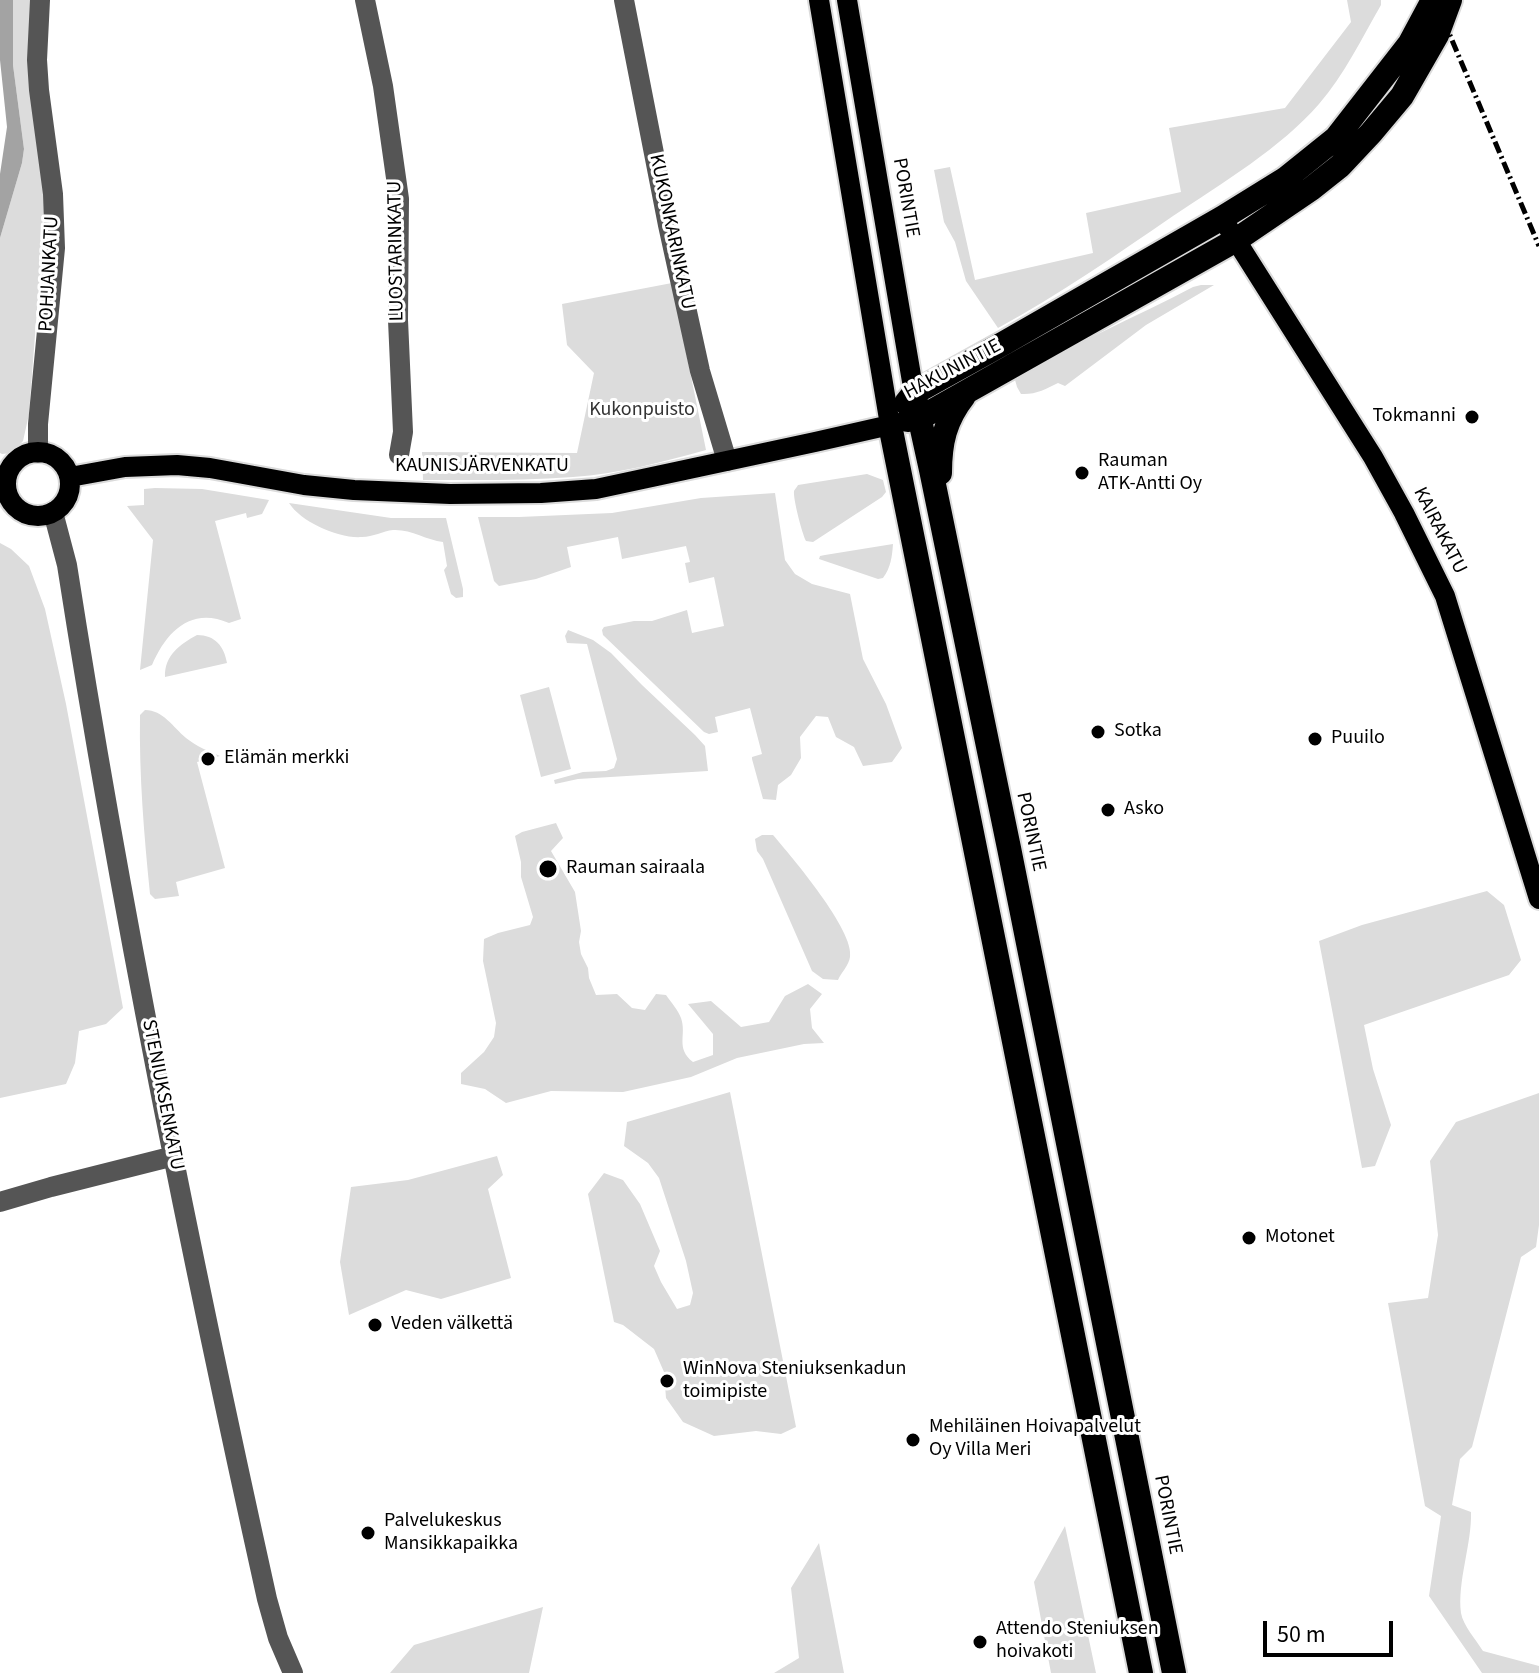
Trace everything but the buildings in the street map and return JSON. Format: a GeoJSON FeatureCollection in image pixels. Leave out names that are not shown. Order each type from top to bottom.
{"type":"FeatureCollection","features":[{"type":"Feature","properties":{"kind":"highway","name":"HAKUNINTIE"},"geometry":{"type":"LineString","coordinates":[[1010,353],[1285,179],[1336,138],[1410,43],[1433,0]]}},
{"type":"Feature","properties":{"kind":"highway","name":"HAKUNINTIE"},"geometry":{"type":"LineString","coordinates":[[890,425],[920,418],[964,379],[1236,240],[1311,189],[1340,166],[1402,96],[1437,35],[1450,0]]}},
{"type":"Feature","properties":{"kind":"highway","name":"HAKUNINTIE"},"geometry":{"type":"LineString","coordinates":[[890,425],[914,393],[964,379]]}},
{"type":"Feature","properties":{"kind":"highway"},"geometry":{"type":"LineString","coordinates":[[936,469],[946,425],[964,379]]}},
{"type":"Feature","properties":{"kind":"highway","name":"PORINTIE"},"geometry":{"type":"LineString","coordinates":[[914,393],[936,469],[944,531],[1174,1673]]}},
{"type":"Feature","properties":{"kind":"highway"},"geometry":{"type":"LineString","coordinates":[[890,425],[1141,1673]]}},
{"type":"Feature","properties":{"kind":"main road"},"geometry":{"type":"LineString","coordinates":[[819,0],[890,425]]}},
{"type":"Feature","properties":{"kind":"main road","name":"PORINTIE"},"geometry":{"type":"LineString","coordinates":[[847,0],[914,393]]}},
{"type":"Feature","properties":{"kind":"main road","name":"KAIRAKATU"},"geometry":{"type":"LineString","coordinates":[[1222,218],[1373,457],[1445,596],[1539,899]]}},
{"type":"Feature","properties":{"kind":"main road","name":"KAUNISJÄRVENKATU"},"geometry":{"type":"LineString","coordinates":[[70,477],[125,467],[177,465],[354,490],[450,494],[541,493],[596,489],[890,425]]}},
{"type":"Feature","properties":{"kind":"main road"},"geometry":{"type":"LineString","coordinates":[[38,453],[54,457],[65,467],[70,485],[65,502],[53,512],[37,516],[19,509],[9,496],[4,474],[18,460],[38,453]]}},
{"type":"Feature","properties":{"kind":"street","name":"POHJANKATU"},"geometry":{"type":"LineString","coordinates":[[38,453],[55,248],[53,194],[37,60],[40,0]]}},
{"type":"Feature","properties":{"kind":"street","name":"LUOSTARINKATU"},"geometry":{"type":"LineString","coordinates":[[365,0],[383,86],[399,199],[398,320],[403,432],[399,455]]}},
{"type":"Feature","properties":{"kind":"street","name":"KUKONKARINKATU"},"geometry":{"type":"LineString","coordinates":[[624,0],[700,371],[727,461]]}},
{"type":"Feature","properties":{"kind":"street","name":"STENIUKSENKATU"},"geometry":{"type":"LineString","coordinates":[[53,512],[67,565],[127,917],[217,1371],[267,1599],[278,1638],[293,1673]]}},
{"type":"Feature","properties":{"kind":"street"},"geometry":{"type":"LineString","coordinates":[[0,1202],[174,1156]]}},
{"type":"Feature","properties":{"kind":"green space"},"geometry":{"type":"Polygon","coordinates":[[[13,0],[31,0],[46,221],[29,414],[23,441],[12,453],[2,454],[0,238],[24,149],[13,65],[13,0]]]}},
{"type":"Feature","properties":{"kind":"green space"},"geometry":{"type":"Polygon","coordinates":[[[1347,0],[1381,0],[1381,5],[1337,81],[1304,120],[1231,178],[1087,274],[998,328],[966,281],[955,242],[944,222],[934,170],[950,167],[975,280],[1093,253],[1086,213],[1181,192],[1169,128],[1285,108],[1351,22],[1347,0]]]}},
{"type":"Feature","properties":{"kind":"green space","name":"Kukonpuisto"},"geometry":{"type":"Polygon","coordinates":[[[672,283],[706,450],[640,467],[590,475],[517,480],[423,480],[422,452],[577,453],[594,373],[567,345],[562,304],[672,283]]]}},
{"type":"Feature","properties":{"kind":"green space"},"geometry":{"type":"Polygon","coordinates":[[[1201,285],[1214,285],[1146,325],[1065,386],[1058,383],[1036,393],[1021,394],[1014,376],[1201,285]]]}},
{"type":"Feature","properties":{"kind":"green space"},"geometry":{"type":"Polygon","coordinates":[[[867,474],[883,480],[886,492],[882,497],[813,542],[806,541],[795,501],[794,491],[798,485],[867,474]]]}},
{"type":"Feature","properties":{"kind":"green space"},"geometry":{"type":"Polygon","coordinates":[[[144,489],[202,489],[269,500],[262,514],[247,518],[246,513],[215,521],[241,619],[229,623],[203,618],[182,625],[165,642],[152,665],[140,670],[153,540],[127,506],[144,505],[144,489]]]}},
{"type":"Feature","properties":{"kind":"green space"},"geometry":{"type":"Polygon","coordinates":[[[775,493],[785,560],[795,574],[812,584],[850,594],[863,659],[886,704],[902,748],[892,762],[863,766],[854,747],[836,737],[828,717],[816,716],[800,737],[801,758],[791,775],[778,785],[776,800],[763,799],[752,759],[762,754],[750,708],[715,717],[718,732],[704,732],[603,635],[604,627],[652,621],[687,610],[692,633],[724,626],[714,577],[689,583],[685,563],[690,562],[686,546],[622,559],[618,537],[567,547],[571,567],[536,579],[499,586],[494,581],[478,517],[612,513],[701,498],[775,493]]]}},
{"type":"Feature","properties":{"kind":"green space"},"geometry":{"type":"Polygon","coordinates":[[[289,503],[391,518],[446,518],[463,597],[456,598],[451,594],[444,570],[447,566],[443,542],[400,530],[366,537],[343,535],[311,523],[289,503]]]}},
{"type":"Feature","properties":{"kind":"green space"},"geometry":{"type":"Polygon","coordinates":[[[0,543],[29,566],[45,609],[123,1008],[106,1024],[79,1031],[75,1063],[66,1084],[0,1098],[0,543]]]}},
{"type":"Feature","properties":{"kind":"green space"},"geometry":{"type":"Polygon","coordinates":[[[893,544],[891,562],[883,578],[819,559],[820,556],[893,544]]]}},
{"type":"Feature","properties":{"kind":"green space"},"geometry":{"type":"Polygon","coordinates":[[[568,630],[593,640],[611,653],[695,735],[705,746],[708,771],[578,779],[555,784],[554,780],[583,772],[614,768],[617,759],[587,644],[567,643],[565,636],[568,630]]]}},
{"type":"Feature","properties":{"kind":"green space"},"geometry":{"type":"Polygon","coordinates":[[[197,635],[209,637],[218,643],[227,663],[165,677],[170,657],[197,635]]]}},
{"type":"Feature","properties":{"kind":"green space"},"geometry":{"type":"Polygon","coordinates":[[[549,687],[571,769],[541,777],[520,695],[549,687]]]}},
{"type":"Feature","properties":{"kind":"green space"},"geometry":{"type":"Polygon","coordinates":[[[145,710],[162,716],[190,741],[220,756],[197,762],[225,868],[176,882],[179,896],[155,899],[150,894],[141,782],[140,715],[145,710]]]}},
{"type":"Feature","properties":{"kind":"green space"},"geometry":{"type":"Polygon","coordinates":[[[556,823],[563,838],[551,851],[575,892],[581,954],[596,995],[617,994],[632,1008],[645,1010],[656,994],[666,995],[681,1018],[684,1052],[693,1062],[713,1055],[713,1034],[688,1004],[711,1001],[741,1027],[769,1022],[785,996],[808,984],[822,994],[810,1009],[812,1028],[824,1043],[804,1044],[737,1058],[691,1077],[623,1092],[551,1091],[506,1103],[485,1089],[461,1084],[461,1073],[484,1052],[494,1037],[496,1023],[483,961],[484,939],[530,925],[533,917],[521,877],[515,836],[556,823]]]}},
{"type":"Feature","properties":{"kind":"green space"},"geometry":{"type":"Polygon","coordinates":[[[773,835],[782,845],[843,930],[850,957],[838,980],[823,979],[812,971],[757,851],[755,839],[773,835]]]}},
{"type":"Feature","properties":{"kind":"green space"},"geometry":{"type":"Polygon","coordinates":[[[1487,891],[1504,905],[1521,960],[1509,975],[1364,1025],[1373,1069],[1391,1125],[1375,1166],[1362,1168],[1319,941],[1362,925],[1487,891]]]}},
{"type":"Feature","properties":{"kind":"green space"},"geometry":{"type":"Polygon","coordinates":[[[730,1092],[796,1427],[781,1434],[756,1431],[714,1436],[683,1422],[666,1398],[664,1372],[654,1349],[623,1325],[614,1322],[588,1194],[604,1173],[623,1180],[640,1204],[660,1251],[654,1266],[661,1282],[677,1309],[690,1305],[693,1293],[686,1261],[659,1178],[648,1163],[624,1146],[627,1122],[730,1092]]]}},
{"type":"Feature","properties":{"kind":"green space"},"geometry":{"type":"Polygon","coordinates":[[[1539,1093],[1539,1225],[1536,1247],[1521,1257],[1472,1447],[1460,1459],[1452,1505],[1471,1512],[1460,1601],[1464,1622],[1483,1651],[1539,1666],[1539,1673],[1482,1673],[1429,1596],[1441,1516],[1425,1506],[1388,1303],[1428,1298],[1438,1235],[1430,1161],[1456,1122],[1539,1093]]]}},
{"type":"Feature","properties":{"kind":"green space"},"geometry":{"type":"Polygon","coordinates":[[[497,1156],[503,1175],[488,1189],[511,1278],[441,1299],[406,1290],[349,1315],[340,1262],[351,1187],[408,1180],[497,1156]]]}},
{"type":"Feature","properties":{"kind":"green space"},"geometry":{"type":"Polygon","coordinates":[[[1065,1526],[1096,1673],[1051,1673],[1034,1582],[1065,1526]]]}},
{"type":"Feature","properties":{"kind":"green space"},"geometry":{"type":"Polygon","coordinates":[[[819,1543],[844,1673],[774,1673],[799,1658],[791,1588],[819,1543]]]}},
{"type":"Feature","properties":{"kind":"green space"},"geometry":{"type":"Polygon","coordinates":[[[543,1607],[529,1673],[390,1673],[414,1645],[543,1607]]]}},
{"type":"Feature","properties":{"kind":"shaded area"},"geometry":{"type":"Polygon","coordinates":[[[0,0],[13,0],[13,65],[24,149],[0,238],[0,174],[7,127],[0,60],[0,0]]]}},
{"type":"Feature","properties":{"kind":"railway"},"geometry":{"type":"LineString","coordinates":[[1435,0],[1539,246]]}},
{"type":"Feature","properties":{"kind":"place","name":"Tokmanni"},"geometry":{"type":"Point","coordinates":[1472,417]}},
{"type":"Feature","properties":{"kind":"place","name":"Rauman ATK-Antti Oy"},"geometry":{"type":"Point","coordinates":[1082,473]}},
{"type":"Feature","properties":{"kind":"place","name":"Sotka"},"geometry":{"type":"Point","coordinates":[1098,732]}},
{"type":"Feature","properties":{"kind":"place","name":"Puuilo"},"geometry":{"type":"Point","coordinates":[1315,739]}},
{"type":"Feature","properties":{"kind":"place","name":"Elämän merkki"},"geometry":{"type":"Point","coordinates":[208,759]}},
{"type":"Feature","properties":{"kind":"place","name":"Asko"},"geometry":{"type":"Point","coordinates":[1108,810]}},
{"type":"Feature","properties":{"kind":"place","name":"Rauman sairaala"},"geometry":{"type":"Point","coordinates":[548,869]}},
{"type":"Feature","properties":{"kind":"place","name":"Motonet"},"geometry":{"type":"Point","coordinates":[1249,1238]}},
{"type":"Feature","properties":{"kind":"place","name":"Veden välkettä"},"geometry":{"type":"Point","coordinates":[375,1325]}},
{"type":"Feature","properties":{"kind":"place","name":"WinNova Steniuksenkadun toimipiste"},"geometry":{"type":"Point","coordinates":[667,1381]}},
{"type":"Feature","properties":{"kind":"place","name":"Mehiläinen Hoivapalvelut Oy Villa Meri"},"geometry":{"type":"Point","coordinates":[913,1440]}},
{"type":"Feature","properties":{"kind":"place","name":"Palvelukeskus Mansikkapaikka"},"geometry":{"type":"Point","coordinates":[368,1533]}},
{"type":"Feature","properties":{"kind":"place","name":"Attendo Steniuksen hoivakoti"},"geometry":{"type":"Point","coordinates":[980,1642]}}]}
